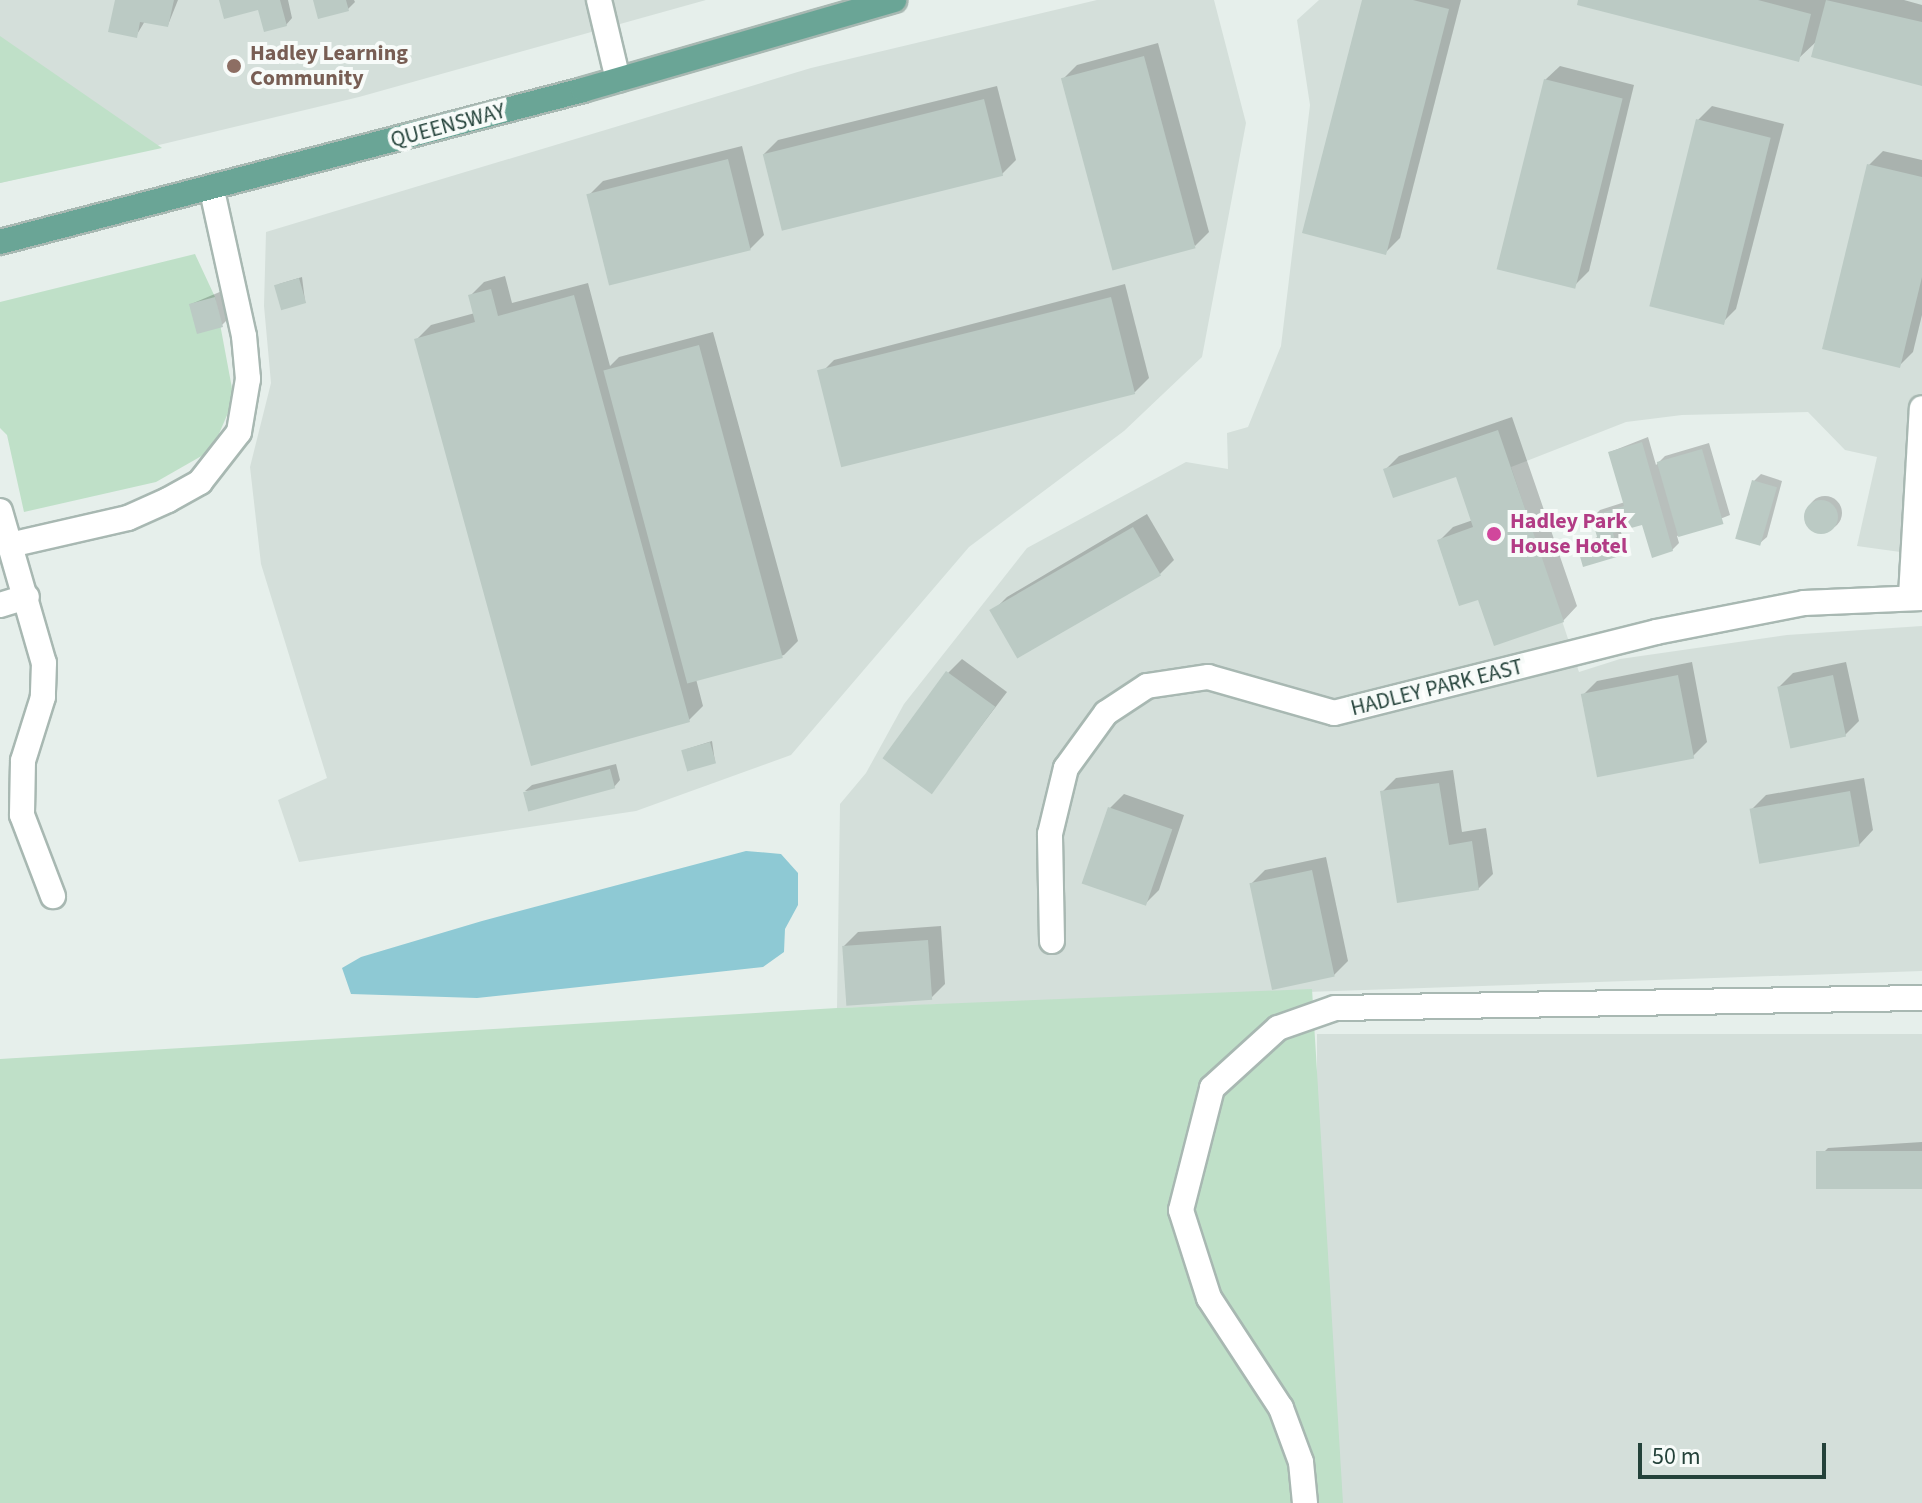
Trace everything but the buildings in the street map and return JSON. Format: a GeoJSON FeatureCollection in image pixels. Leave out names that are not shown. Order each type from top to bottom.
{"type":"FeatureCollection","features":[{"type":"Feature","properties":{"kind":"main road","name":"QUEENSWAY"},"geometry":{"type":"LineString","coordinates":[[0,242],[212,190],[618,80],[894,0]]}},
{"type":"Feature","properties":{"kind":"street"},"geometry":{"type":"LineString","coordinates":[[599,0],[618,80]]}},
{"type":"Feature","properties":{"kind":"street"},"geometry":{"type":"LineString","coordinates":[[10,545],[128,518],[168,500],[200,482],[239,432],[248,379],[244,336],[212,190]]}},
{"type":"Feature","properties":{"kind":"street"},"geometry":{"type":"LineString","coordinates":[[1916,597],[1922,408]]}},
{"type":"Feature","properties":{"kind":"street"},"geometry":{"type":"LineString","coordinates":[[0,511],[27,597],[46,679],[23,761],[22,815],[53,896]]}},
{"type":"Feature","properties":{"kind":"street"},"geometry":{"type":"LineString","coordinates":[[0,605],[27,597]]}},
{"type":"Feature","properties":{"kind":"street","name":"HADLEY PARK EAST"},"geometry":{"type":"LineString","coordinates":[[1052,941],[1050,834],[1066,768],[1106,713],[1147,686],[1208,677],[1334,713],[1656,632],[1804,603],[1916,597]]}},
{"type":"Feature","properties":{"kind":"street"},"geometry":{"type":"LineString","coordinates":[[1305,1503],[1301,1462],[1281,1408],[1209,1298],[1181,1210],[1212,1088],[1278,1028],[1335,1008],[1922,998]]}},
{"type":"Feature","properties":{"kind":"shaded area","name":"Hadley Learning Community"},"geometry":{"type":"Polygon","coordinates":[[[0,0],[706,0],[359,97],[0,183],[0,0]]]}},
{"type":"Feature","properties":{"kind":"shaded area"},"geometry":{"type":"Polygon","coordinates":[[[1097,0],[1214,0],[1246,123],[1202,357],[1124,431],[969,547],[791,755],[636,811],[299,862],[278,800],[327,778],[261,564],[250,467],[271,383],[264,306],[266,232],[811,68],[1097,0]]]}},
{"type":"Feature","properties":{"kind":"shaded area"},"geometry":{"type":"Polygon","coordinates":[[[1319,0],[1922,0],[1922,555],[1857,546],[1877,457],[1845,450],[1808,412],[1682,415],[1626,422],[1511,467],[1579,672],[1620,659],[1787,635],[1922,626],[1922,971],[837,1008],[840,804],[866,773],[904,704],[1027,548],[1186,462],[1228,469],[1227,433],[1248,427],[1281,346],[1310,105],[1297,20],[1319,0]]]}},
{"type":"Feature","properties":{"kind":"shaded area"},"geometry":{"type":"Polygon","coordinates":[[[1317,1034],[1922,1034],[1922,1503],[1317,1503],[1317,1034]]]}},
{"type":"Feature","properties":{"kind":"green space"},"geometry":{"type":"Polygon","coordinates":[[[0,36],[162,148],[0,183],[0,36]]]}},
{"type":"Feature","properties":{"kind":"green space"},"geometry":{"type":"Polygon","coordinates":[[[195,254],[215,297],[234,399],[212,450],[156,482],[24,512],[7,435],[0,428],[0,302],[195,254]]]}},
{"type":"Feature","properties":{"kind":"green space"},"geometry":{"type":"Polygon","coordinates":[[[1312,989],[1343,1503],[0,1503],[0,1059],[837,1008],[1312,989]]]}},
{"type":"Feature","properties":{"kind":"water"},"geometry":{"type":"Polygon","coordinates":[[[746,851],[781,854],[798,873],[798,905],[785,929],[784,952],[763,967],[477,998],[351,994],[342,968],[361,957],[482,921],[746,851]]]}},
{"type":"Feature","properties":{"kind":"place","name":"Hadley Learning Community"},"geometry":{"type":"Point","coordinates":[234,66]}},
{"type":"Feature","properties":{"kind":"place","name":"Hadley Park House Hotel"},"geometry":{"type":"Point","coordinates":[1494,534]}}]}
